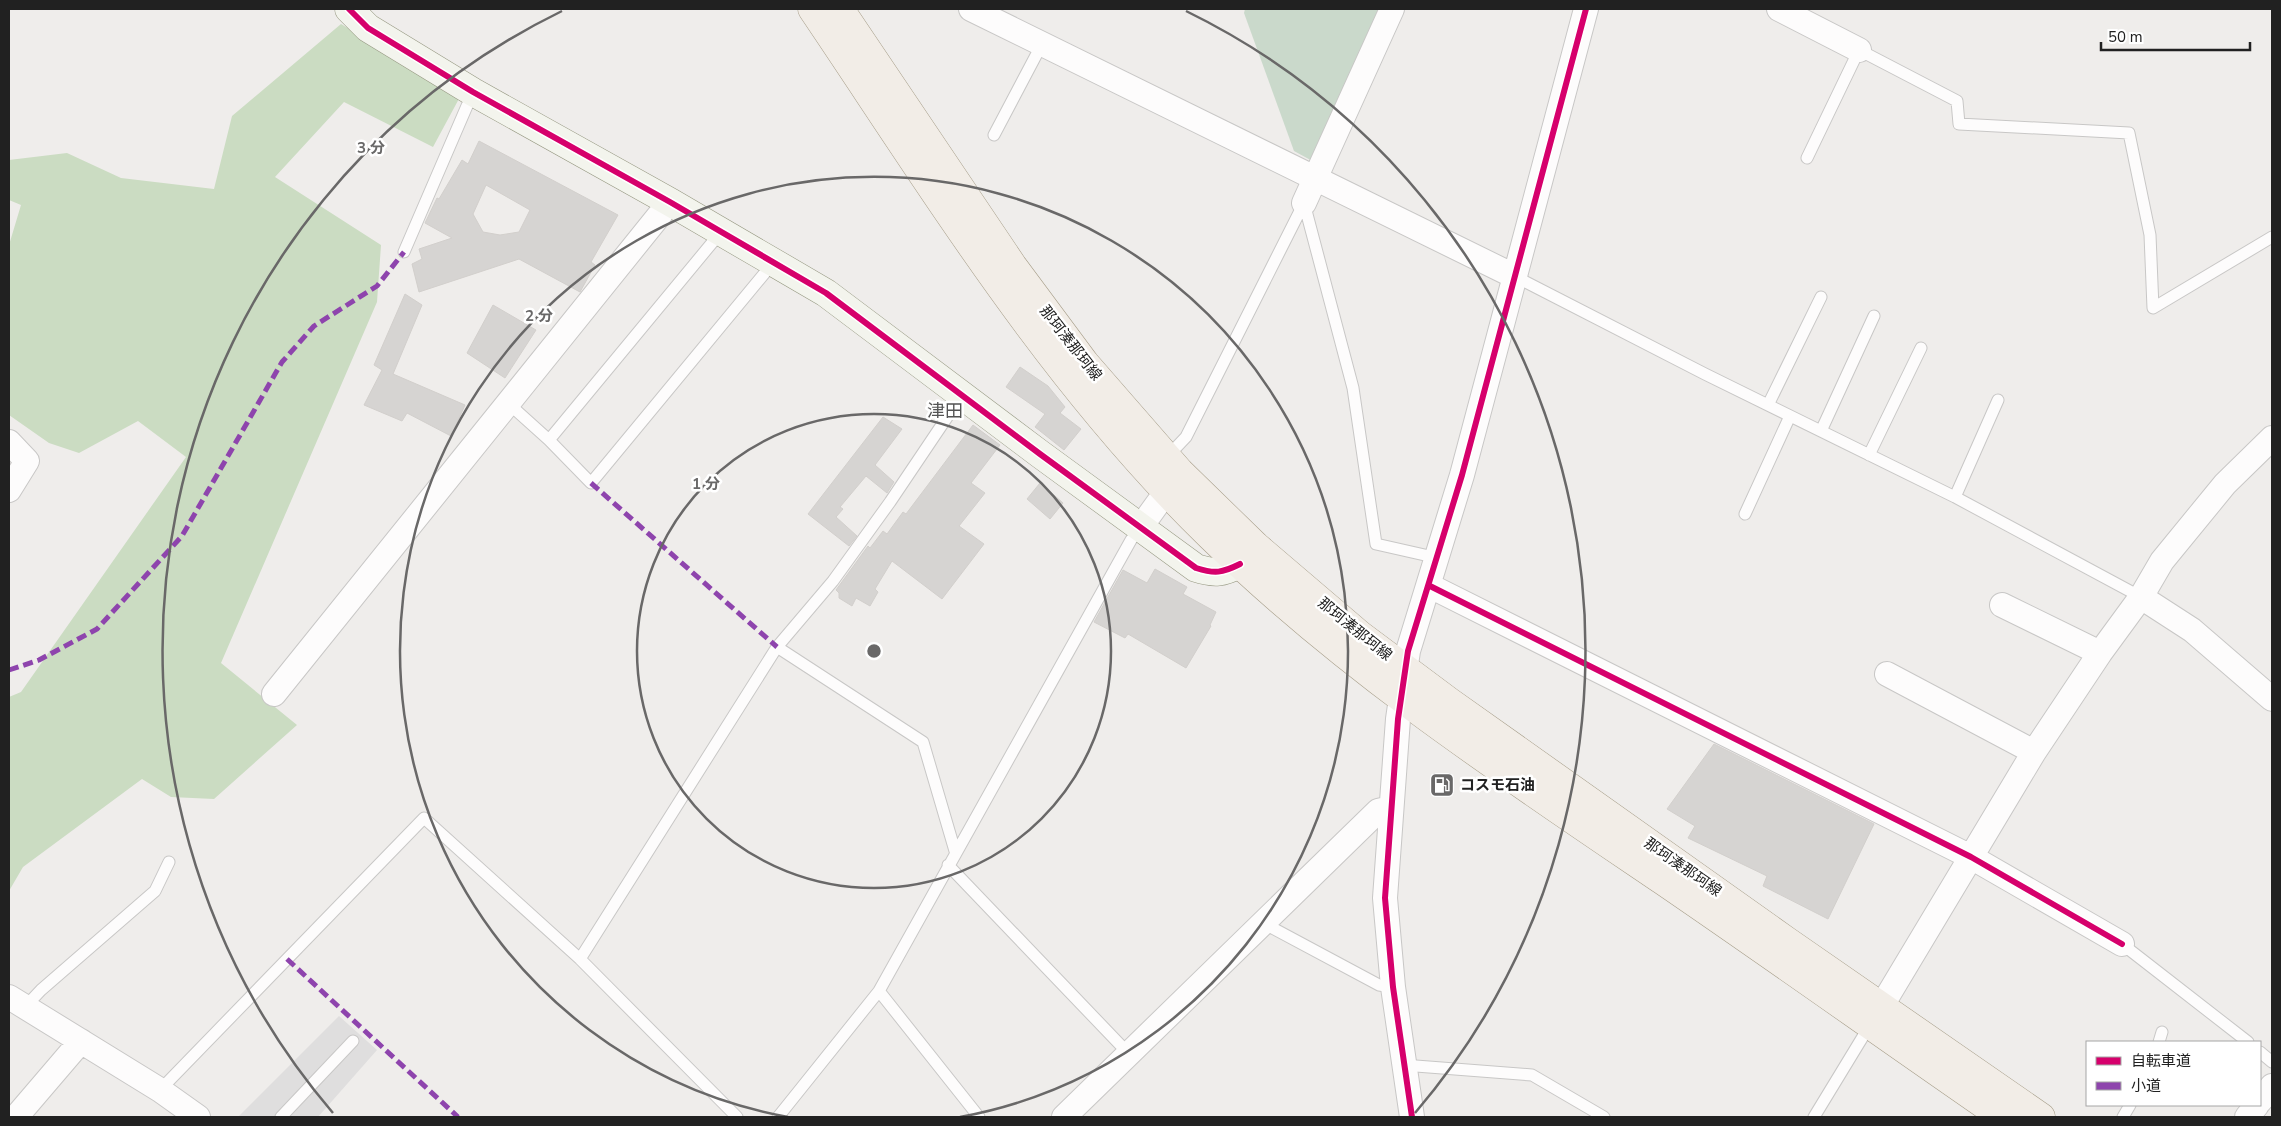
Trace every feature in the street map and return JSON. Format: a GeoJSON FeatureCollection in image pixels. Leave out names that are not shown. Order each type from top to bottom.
{"type":"FeatureCollection","features":[{"type":"Feature","properties":{"kind":"main road","name":"那珂湊那珂線"},"geometry":{"type":"LineString","coordinates":[[812,9],[1029,328],[1078,389],[1166,492],[1303,622],[1400,699],[1876,1016],[2041,1117]]}},
{"type":"Feature","properties":{"kind":"main road","name":"那珂湊那珂線"},"geometry":{"type":"LineString","coordinates":[[840,9],[1013,266],[1085,363],[1168,457],[1256,546],[1359,634],[1404,669],[1876,1016],[2002,1117]]}},
{"type":"Feature","properties":{"kind":"street"},"geometry":{"type":"LineString","coordinates":[[349,9],[368,28],[473,92],[670,202],[826,293],[962,396],[1196,568],[1211,572],[1225,572],[1240,564]]}},
{"type":"Feature","properties":{"kind":"street"},"geometry":{"type":"LineString","coordinates":[[971,9],[1514,276]]}},
{"type":"Feature","properties":{"kind":"street"},"geometry":{"type":"LineString","coordinates":[[1304,203],[1317,178],[1392,9]]}},
{"type":"Feature","properties":{"kind":"street"},"geometry":{"type":"LineString","coordinates":[[1412,1117],[1393,987],[1385,898],[1400,699],[1404,669],[1462,475],[1586,9]]}},
{"type":"Feature","properties":{"kind":"street"},"geometry":{"type":"LineString","coordinates":[[1778,9],[1859,50]]}},
{"type":"Feature","properties":{"kind":"street"},"geometry":{"type":"LineString","coordinates":[[274,694],[670,202]]}},
{"type":"Feature","properties":{"kind":"street"},"geometry":{"type":"LineString","coordinates":[[1876,1016],[2034,752],[2100,653],[2141,598],[2162,561],[2225,484],[2272,438]]}},
{"type":"Feature","properties":{"kind":"street"},"geometry":{"type":"LineString","coordinates":[[9,442],[27,461],[9,490]]}},
{"type":"Feature","properties":{"kind":"street"},"geometry":{"type":"LineString","coordinates":[[1140,528],[1166,492]]}},
{"type":"Feature","properties":{"kind":"street"},"geometry":{"type":"LineString","coordinates":[[1430,586],[1971,857],[2122,944]]}},
{"type":"Feature","properties":{"kind":"street"},"geometry":{"type":"LineString","coordinates":[[2141,598],[2192,630],[2272,700]]}},
{"type":"Feature","properties":{"kind":"street"},"geometry":{"type":"LineString","coordinates":[[2002,605],[2100,653]]}},
{"type":"Feature","properties":{"kind":"street"},"geometry":{"type":"LineString","coordinates":[[1887,674],[2034,752]]}},
{"type":"Feature","properties":{"kind":"street"},"geometry":{"type":"LineString","coordinates":[[1064,1117],[1378,811],[1391,808]]}},
{"type":"Feature","properties":{"kind":"street"},"geometry":{"type":"LineString","coordinates":[[17,1002],[160,1090],[198,1117]]}},
{"type":"Feature","properties":{"kind":"street"},"geometry":{"type":"LineString","coordinates":[[16,1117],[81,1041]]}},
{"type":"Feature","properties":{"kind":"street"},"geometry":{"type":"LineString","coordinates":[[2261,1100],[2272,1086]]}},
{"type":"Feature","properties":{"kind":"street"},"geometry":{"type":"LineString","coordinates":[[2246,1117],[2256,1106]]}},
{"type":"Feature","properties":{"kind":"lane"},"geometry":{"type":"LineString","coordinates":[[994,135],[1042,44]]}},
{"type":"Feature","properties":{"kind":"lane"},"geometry":{"type":"LineString","coordinates":[[1807,158],[1859,50],[1957,101],[1959,124],[2129,133],[2150,235],[2153,308],[2272,237]]}},
{"type":"Feature","properties":{"kind":"lane"},"geometry":{"type":"LineString","coordinates":[[404,252],[473,92]]}},
{"type":"Feature","properties":{"kind":"lane"},"geometry":{"type":"LineString","coordinates":[[1168,457],[1186,437],[1304,203]]}},
{"type":"Feature","properties":{"kind":"lane"},"geometry":{"type":"LineString","coordinates":[[1304,203],[1353,388],[1376,544],[1438,558]]}},
{"type":"Feature","properties":{"kind":"lane"},"geometry":{"type":"LineString","coordinates":[[549,440],[721,232]]}},
{"type":"Feature","properties":{"kind":"lane"},"geometry":{"type":"LineString","coordinates":[[508,403],[592,483],[773,263]]}},
{"type":"Feature","properties":{"kind":"lane"},"geometry":{"type":"LineString","coordinates":[[1514,276],[1768,405],[1955,497],[2141,598]]}},
{"type":"Feature","properties":{"kind":"lane"},"geometry":{"type":"LineString","coordinates":[[1768,405],[1821,297]]}},
{"type":"Feature","properties":{"kind":"lane"},"geometry":{"type":"LineString","coordinates":[[1821,431],[1874,316]]}},
{"type":"Feature","properties":{"kind":"lane"},"geometry":{"type":"LineString","coordinates":[[1869,455],[1921,348]]}},
{"type":"Feature","properties":{"kind":"lane"},"geometry":{"type":"LineString","coordinates":[[580,959],[777,648],[833,581],[890,502],[962,396]]}},
{"type":"Feature","properties":{"kind":"lane"},"geometry":{"type":"LineString","coordinates":[[1955,497],[1998,400]]}},
{"type":"Feature","properties":{"kind":"lane"},"geometry":{"type":"LineString","coordinates":[[1745,514],[1790,416]]}},
{"type":"Feature","properties":{"kind":"lane"},"geometry":{"type":"LineString","coordinates":[[778,1117],[879,991],[955,851],[1131,540],[1140,528]]}},
{"type":"Feature","properties":{"kind":"lane"},"geometry":{"type":"LineString","coordinates":[[777,648],[923,742],[955,851]]}},
{"type":"Feature","properties":{"kind":"lane"},"geometry":{"type":"LineString","coordinates":[[160,1090],[424,818],[580,959],[734,1116]]}},
{"type":"Feature","properties":{"kind":"lane"},"geometry":{"type":"LineString","coordinates":[[17,1002],[41,990],[155,891],[169,862]]}},
{"type":"Feature","properties":{"kind":"lane"},"geometry":{"type":"LineString","coordinates":[[948,865],[1129,1054]]}},
{"type":"Feature","properties":{"kind":"lane"},"geometry":{"type":"LineString","coordinates":[[1263,924],[1379,985],[1393,987]]}},
{"type":"Feature","properties":{"kind":"lane"},"geometry":{"type":"LineString","coordinates":[[2122,944],[2247,1041]]}},
{"type":"Feature","properties":{"kind":"lane"},"geometry":{"type":"LineString","coordinates":[[879,991],[979,1117]]}},
{"type":"Feature","properties":{"kind":"lane"},"geometry":{"type":"LineString","coordinates":[[1814,1117],[1876,1016]]}},
{"type":"Feature","properties":{"kind":"lane"},"geometry":{"type":"LineString","coordinates":[[281,1117],[353,1041]]}},
{"type":"Feature","properties":{"kind":"lane"},"geometry":{"type":"LineString","coordinates":[[2261,1053],[2272,1062]]}},
{"type":"Feature","properties":{"kind":"lane"},"geometry":{"type":"LineString","coordinates":[[1403,1065],[1532,1075],[1604,1117]]}},
{"type":"Feature","properties":{"kind":"lane"},"geometry":{"type":"LineString","coordinates":[[2123,1117],[2129,1106]]}},
{"type":"Feature","properties":{"kind":"green space"},"geometry":{"type":"Polygon","coordinates":[[[1245,9],[1384,9],[1316,163],[1294,151],[1244,13],[1245,9]]]}},
{"type":"Feature","properties":{"kind":"green space"},"geometry":{"type":"Polygon","coordinates":[[[341,24],[461,95],[433,147],[344,102],[275,177],[381,245],[377,302],[221,663],[297,725],[214,799],[171,797],[142,779],[23,867],[9,891],[9,697],[21,692],[186,457],[138,421],[79,453],[49,443],[9,415],[9,245],[21,205],[9,200],[9,160],[67,153],[121,178],[214,189],[232,116],[341,24]]]}},
{"type":"Feature","properties":{"kind":"shaded area"},"geometry":{"type":"Polygon","coordinates":[[[339,1016],[377,1050],[318,1117],[238,1117],[339,1016]]]}},
{"type":"Feature","properties":{"kind":"building"},"geometry":{"type":"Polygon","coordinates":[[[479,141],[618,215],[591,262],[595,265],[580,292],[519,259],[419,292],[412,264],[422,259],[419,249],[452,238],[425,223],[437,198],[439,199],[462,160],[468,164],[479,141]],[[486,185],[473,214],[483,232],[500,235],[519,232],[530,210],[486,185]]]}},
{"type":"Feature","properties":{"kind":"building"},"geometry":{"type":"Polygon","coordinates":[[[405,294],[422,305],[393,374],[465,405],[451,436],[407,413],[402,421],[364,405],[382,370],[374,365],[405,294]]]}},
{"type":"Feature","properties":{"kind":"building"},"geometry":{"type":"Polygon","coordinates":[[[493,305],[536,330],[505,378],[467,353],[493,305]]]}},
{"type":"Feature","properties":{"kind":"building"},"geometry":{"type":"Polygon","coordinates":[[[1020,367],[1048,386],[1065,407],[1060,413],[1081,429],[1064,450],[1035,427],[1045,414],[1006,387],[1020,367]]]}},
{"type":"Feature","properties":{"kind":"building"},"geometry":{"type":"Polygon","coordinates":[[[883,417],[902,429],[875,465],[894,482],[887,493],[866,476],[840,507],[843,509],[836,517],[857,536],[849,546],[808,514],[883,417]]]}},
{"type":"Feature","properties":{"kind":"building"},"geometry":{"type":"Polygon","coordinates":[[[973,425],[1000,445],[971,483],[985,493],[959,526],[984,544],[942,599],[892,561],[875,589],[878,592],[870,606],[856,598],[852,606],[839,598],[839,593],[836,590],[868,546],[870,548],[883,531],[887,534],[903,512],[906,514],[973,425]]]}},
{"type":"Feature","properties":{"kind":"building"},"geometry":{"type":"Polygon","coordinates":[[[1040,483],[1063,503],[1050,519],[1027,499],[1040,483]]]}},
{"type":"Feature","properties":{"kind":"building"},"geometry":{"type":"Polygon","coordinates":[[[1155,569],[1187,587],[1183,594],[1216,612],[1211,626],[1186,668],[1128,634],[1125,638],[1094,622],[1123,570],[1147,583],[1155,569]]]}},
{"type":"Feature","properties":{"kind":"building"},"geometry":{"type":"Polygon","coordinates":[[[1714,744],[1874,824],[1828,919],[1763,886],[1767,876],[1688,838],[1695,826],[1667,809],[1714,744]]]}},
{"type":"Feature","properties":{"kind":"marked path"},"geometry":{"type":"LineString","coordinates":[[9,670],[39,660],[97,629],[182,536],[282,362],[314,326],[377,286],[404,252]]}},
{"type":"Feature","properties":{"kind":"marked path"},"geometry":{"type":"LineString","coordinates":[[591,483],[777,647]]}},
{"type":"Feature","properties":{"kind":"marked path"},"geometry":{"type":"LineString","coordinates":[[287,959],[458,1117]]}},
{"type":"Feature","properties":{"kind":"cycle path"},"geometry":{"type":"LineString","coordinates":[[349,9],[368,28],[473,92],[670,202],[826,293],[1040,454],[1196,568],[1218,572],[1240,564]]}},
{"type":"Feature","properties":{"kind":"cycle path"},"geometry":{"type":"LineString","coordinates":[[1412,1117],[1393,987],[1385,898],[1398,719],[1408,651],[1462,475],[1586,9]]}},
{"type":"Feature","properties":{"kind":"cycle path"},"geometry":{"type":"LineString","coordinates":[[1430,586],[1971,857],[2122,944]]}},
{"type":"Feature","properties":{"kind":"place","name":"コスモ石油"},"geometry":{"type":"Point","coordinates":[1442,785]}},
{"type":"Feature","properties":{"kind":"district","name":"津田"},"geometry":{"type":"Point","coordinates":[945,411]}}]}
